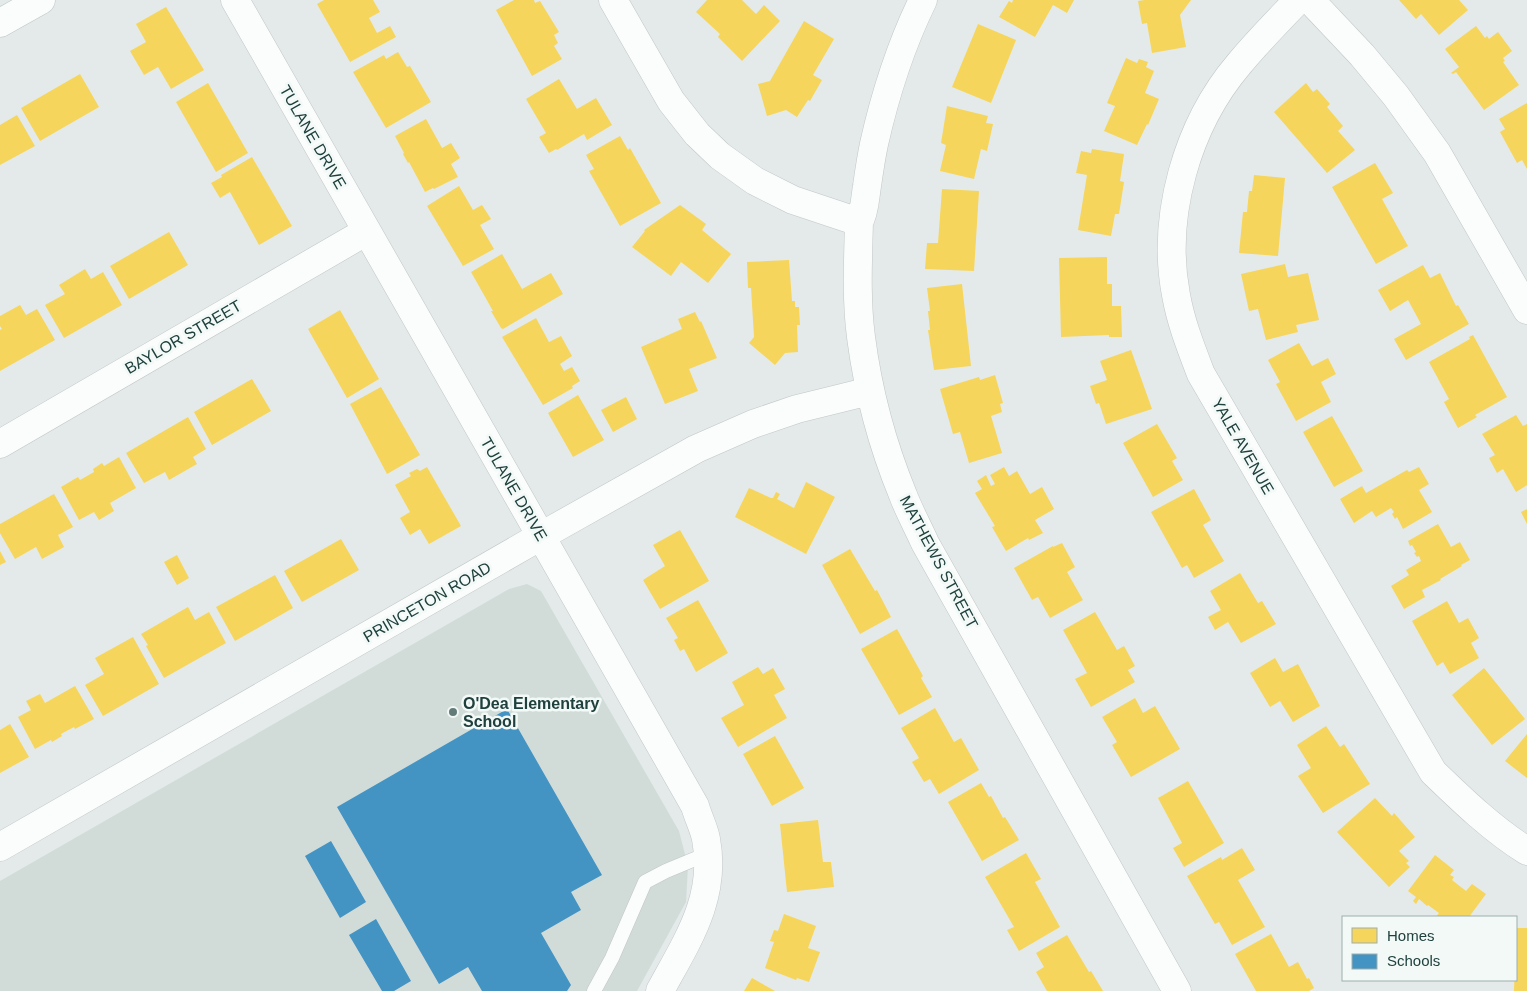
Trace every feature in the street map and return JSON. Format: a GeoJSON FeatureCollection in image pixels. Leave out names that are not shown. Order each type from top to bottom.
{"type":"FeatureCollection","features":[{"type":"Feature","properties":{"kind":"street"},"geometry":{"type":"LineString","coordinates":[[0,23],[41,0]]}},
{"type":"Feature","properties":{"kind":"street","name":"TULANE DRIVE"},"geometry":{"type":"LineString","coordinates":[[235,0],[695,806],[706,838],[708,867],[706,896],[696,924],[660,991]]}},
{"type":"Feature","properties":{"kind":"street"},"geometry":{"type":"LineString","coordinates":[[613,0],[671,101],[697,134],[720,156],[755,181],[792,200],[859,222],[863,215],[874,144],[892,78],[914,18],[923,0]]}},
{"type":"Feature","properties":{"kind":"street","name":"YALE AVENUE"},"geometry":{"type":"LineString","coordinates":[[1298,0],[1238,64],[1215,97],[1192,142],[1175,204],[1172,249],[1176,294],[1185,332],[1201,374],[1432,772],[1467,805],[1527,851]]}},
{"type":"Feature","properties":{"kind":"street"},"geometry":{"type":"LineString","coordinates":[[1310,0],[1362,55],[1396,96],[1437,153],[1527,310]]}},
{"type":"Feature","properties":{"kind":"street","name":"MATHEWS STREET"},"geometry":{"type":"LineString","coordinates":[[859,222],[857,285],[861,336],[870,391],[882,438],[903,496],[925,543],[1177,991]]}},
{"type":"Feature","properties":{"kind":"street","name":"BAYLOR STREET"},"geometry":{"type":"LineString","coordinates":[[0,444],[367,231]]}},
{"type":"Feature","properties":{"kind":"street","name":"PRINCETON ROAD"},"geometry":{"type":"LineString","coordinates":[[0,847],[696,449],[753,424],[797,409],[870,391]]}},
{"type":"Feature","properties":{"kind":"lane"},"geometry":{"type":"LineString","coordinates":[[594,991],[612,958],[645,882],[707,854]]}},
{"type":"Feature","properties":{"kind":"shaded area","name":"O'Dea Elementary School"},"geometry":{"type":"Polygon","coordinates":[[[527,584],[541,591],[679,831],[688,866],[686,902],[637,991],[0,991],[0,881],[509,589],[527,584]]]}},
{"type":"Feature","properties":{"kind":"building: Homes"},"geometry":{"type":"Polygon","coordinates":[[[324,0],[373,0],[380,12],[369,18],[377,33],[390,26],[396,37],[350,62],[317,4],[324,0]]]}},
{"type":"Feature","properties":{"kind":"building: Homes"},"geometry":{"type":"Polygon","coordinates":[[[514,0],[534,0],[535,3],[540,1],[559,32],[554,35],[558,43],[554,46],[562,59],[532,76],[496,10],[514,0]]]}},
{"type":"Feature","properties":{"kind":"building: Homes"},"geometry":{"type":"Polygon","coordinates":[[[707,0],[742,0],[756,14],[764,5],[780,21],[742,61],[718,37],[720,34],[696,12],[707,0]]]}},
{"type":"Feature","properties":{"kind":"building: Homes"},"geometry":{"type":"Polygon","coordinates":[[[1013,0],[1074,0],[1067,13],[1053,5],[1035,37],[999,17],[1009,1],[1012,3],[1013,0]]]}},
{"type":"Feature","properties":{"kind":"building: Homes"},"geometry":{"type":"Polygon","coordinates":[[[1191,0],[1180,15],[1186,47],[1152,53],[1147,23],[1142,24],[1138,1],[1191,0]]]}},
{"type":"Feature","properties":{"kind":"building: Homes"},"geometry":{"type":"Polygon","coordinates":[[[1399,0],[1459,0],[1468,10],[1439,35],[1421,14],[1416,19],[1399,0]]]}},
{"type":"Feature","properties":{"kind":"building: Homes"},"geometry":{"type":"Polygon","coordinates":[[[166,7],[204,70],[171,89],[158,67],[144,75],[130,51],[146,42],[136,24],[166,7]]]}},
{"type":"Feature","properties":{"kind":"building: Homes"},"geometry":{"type":"Polygon","coordinates":[[[804,21],[834,39],[813,75],[822,80],[810,101],[808,100],[797,117],[786,110],[767,116],[758,84],[770,81],[804,21]]]}},
{"type":"Feature","properties":{"kind":"building: Homes"},"geometry":{"type":"Polygon","coordinates":[[[978,24],[1016,40],[991,103],[952,87],[978,24]]]}},
{"type":"Feature","properties":{"kind":"building: Homes"},"geometry":{"type":"Polygon","coordinates":[[[1476,26],[1485,38],[1487,36],[1489,39],[1498,32],[1512,51],[1503,58],[1505,61],[1503,62],[1519,85],[1484,110],[1456,72],[1451,73],[1459,67],[1445,49],[1476,26]]]}},
{"type":"Feature","properties":{"kind":"building: Homes"},"geometry":{"type":"Polygon","coordinates":[[[398,52],[407,67],[410,66],[431,102],[386,128],[353,72],[384,55],[386,59],[398,52]]]}},
{"type":"Feature","properties":{"kind":"building: Homes"},"geometry":{"type":"Polygon","coordinates":[[[1126,58],[1137,63],[1139,59],[1148,62],[1146,67],[1154,71],[1145,93],[1159,99],[1137,145],[1104,131],[1115,106],[1107,103],[1126,58]]]}},
{"type":"Feature","properties":{"kind":"building: Homes"},"geometry":{"type":"Polygon","coordinates":[[[80,74],[99,107],[40,141],[21,108],[80,74]]]}},
{"type":"Feature","properties":{"kind":"building: Homes"},"geometry":{"type":"Polygon","coordinates":[[[559,79],[577,109],[596,98],[612,125],[587,140],[584,134],[549,153],[539,137],[546,133],[526,99],[559,79]]]}},
{"type":"Feature","properties":{"kind":"building: Homes"},"geometry":{"type":"Polygon","coordinates":[[[208,83],[248,153],[216,172],[176,102],[208,83]]]}},
{"type":"Feature","properties":{"kind":"building: Homes"},"geometry":{"type":"Polygon","coordinates":[[[1306,83],[1313,92],[1317,89],[1330,104],[1327,107],[1343,126],[1338,131],[1355,150],[1327,173],[1274,112],[1306,83]]]}},
{"type":"Feature","properties":{"kind":"building: Homes"},"geometry":{"type":"Polygon","coordinates":[[[1527,103],[1527,169],[1522,160],[1517,163],[1500,132],[1505,129],[1499,119],[1527,103]]]}},
{"type":"Feature","properties":{"kind":"building: Homes"},"geometry":{"type":"Polygon","coordinates":[[[947,106],[988,116],[986,123],[993,124],[987,151],[981,149],[974,179],[940,171],[946,145],[941,143],[947,106]]]}},
{"type":"Feature","properties":{"kind":"building: Homes"},"geometry":{"type":"Polygon","coordinates":[[[17,115],[35,146],[0,165],[0,125],[17,115]]]}},
{"type":"Feature","properties":{"kind":"building: Homes"},"geometry":{"type":"Polygon","coordinates":[[[426,119],[442,148],[451,143],[460,158],[451,164],[458,177],[425,192],[395,136],[426,119]]]}},
{"type":"Feature","properties":{"kind":"building: Homes"},"geometry":{"type":"Polygon","coordinates":[[[620,136],[628,150],[630,148],[661,203],[620,226],[589,171],[594,169],[586,155],[620,136]]]}},
{"type":"Feature","properties":{"kind":"building: Homes"},"geometry":{"type":"Polygon","coordinates":[[[1092,149],[1124,154],[1120,181],[1124,182],[1119,214],[1115,214],[1111,236],[1078,230],[1087,175],[1076,173],[1081,151],[1091,153],[1092,149]]]}},
{"type":"Feature","properties":{"kind":"building: Homes"},"geometry":{"type":"Polygon","coordinates":[[[252,157],[292,226],[259,245],[230,192],[220,198],[211,183],[252,157]]]}},
{"type":"Feature","properties":{"kind":"building: Homes"},"geometry":{"type":"Polygon","coordinates":[[[1375,163],[1393,193],[1382,199],[1408,246],[1376,264],[1332,187],[1375,163]]]}},
{"type":"Feature","properties":{"kind":"building: Homes"},"geometry":{"type":"Polygon","coordinates":[[[1254,175],[1285,178],[1278,256],[1239,253],[1243,212],[1247,212],[1249,191],[1252,191],[1254,175]]]}},
{"type":"Feature","properties":{"kind":"building: Homes"},"geometry":{"type":"Polygon","coordinates":[[[459,186],[473,210],[482,205],[491,219],[480,225],[494,249],[463,266],[427,206],[459,186]]]}},
{"type":"Feature","properties":{"kind":"building: Homes"},"geometry":{"type":"Polygon","coordinates":[[[942,189],[979,191],[974,271],[925,269],[927,243],[938,243],[942,189]]]}},
{"type":"Feature","properties":{"kind":"building: Homes"},"geometry":{"type":"Polygon","coordinates":[[[680,205],[706,224],[702,230],[731,254],[708,283],[681,262],[671,276],[632,247],[644,230],[680,205]]]}},
{"type":"Feature","properties":{"kind":"building: Homes"},"geometry":{"type":"Polygon","coordinates":[[[169,232],[188,265],[129,299],[110,266],[169,232]]]}},
{"type":"Feature","properties":{"kind":"building: Homes"},"geometry":{"type":"Polygon","coordinates":[[[502,254],[522,289],[551,273],[563,294],[503,329],[491,311],[493,311],[471,272],[502,254]]]}},
{"type":"Feature","properties":{"kind":"building: Homes"},"geometry":{"type":"Polygon","coordinates":[[[1107,257],[1107,284],[1112,284],[1112,306],[1121,306],[1122,337],[1109,337],[1109,335],[1061,337],[1059,258],[1107,257]]]}},
{"type":"Feature","properties":{"kind":"building: Homes"},"geometry":{"type":"Polygon","coordinates":[[[789,260],[792,301],[795,301],[795,307],[799,307],[800,325],[797,325],[798,352],[785,353],[775,365],[749,343],[754,337],[751,288],[748,288],[747,262],[789,260]]]}},
{"type":"Feature","properties":{"kind":"building: Homes"},"geometry":{"type":"Polygon","coordinates":[[[1285,264],[1288,277],[1308,273],[1319,320],[1296,325],[1298,332],[1266,340],[1258,309],[1249,311],[1241,274],[1285,264]]]}},
{"type":"Feature","properties":{"kind":"building: Homes"},"geometry":{"type":"Polygon","coordinates":[[[1423,265],[1430,278],[1440,273],[1456,306],[1458,305],[1469,324],[1406,360],[1394,339],[1421,324],[1408,300],[1390,311],[1378,290],[1423,265]]]}},
{"type":"Feature","properties":{"kind":"building: Homes"},"geometry":{"type":"Polygon","coordinates":[[[85,269],[91,279],[103,272],[122,305],[64,338],[45,305],[65,294],[59,285],[85,269]]]}},
{"type":"Feature","properties":{"kind":"building: Homes"},"geometry":{"type":"Polygon","coordinates":[[[962,284],[971,366],[934,370],[928,330],[930,330],[928,311],[930,311],[927,288],[962,284]]]}},
{"type":"Feature","properties":{"kind":"building: Homes"},"geometry":{"type":"Polygon","coordinates":[[[20,305],[26,315],[37,309],[55,340],[0,371],[0,330],[2,329],[0,326],[0,316],[20,305]]]}},
{"type":"Feature","properties":{"kind":"building: Homes"},"geometry":{"type":"Polygon","coordinates":[[[340,310],[379,379],[347,398],[308,329],[340,310]]]}},
{"type":"Feature","properties":{"kind":"building: Homes"},"geometry":{"type":"Polygon","coordinates":[[[695,312],[701,321],[717,358],[689,369],[698,391],[665,404],[641,347],[682,329],[678,319],[695,312]]]}},
{"type":"Feature","properties":{"kind":"building: Homes"},"geometry":{"type":"Polygon","coordinates":[[[536,318],[549,342],[561,336],[572,356],[560,364],[564,371],[572,367],[580,381],[572,386],[573,388],[543,405],[502,337],[536,318]]]}},
{"type":"Feature","properties":{"kind":"building: Homes"},"geometry":{"type":"Polygon","coordinates":[[[1473,335],[1507,397],[1475,415],[1477,417],[1458,428],[1444,402],[1449,399],[1429,362],[1470,339],[1469,337],[1473,335]]]}},
{"type":"Feature","properties":{"kind":"building: Homes"},"geometry":{"type":"Polygon","coordinates":[[[1299,343],[1312,366],[1328,358],[1336,374],[1321,382],[1331,402],[1296,421],[1276,384],[1280,382],[1268,360],[1299,343]]]}},
{"type":"Feature","properties":{"kind":"building: Homes"},"geometry":{"type":"Polygon","coordinates":[[[1131,350],[1152,409],[1106,424],[1099,403],[1096,404],[1090,386],[1107,380],[1100,361],[1131,350]]]}},
{"type":"Feature","properties":{"kind":"building: Homes"},"geometry":{"type":"Polygon","coordinates":[[[995,375],[1003,403],[1000,404],[1002,412],[991,416],[1002,453],[969,463],[960,432],[953,434],[940,389],[979,377],[980,380],[995,375]]]}},
{"type":"Feature","properties":{"kind":"building: Homes"},"geometry":{"type":"Polygon","coordinates":[[[252,379],[271,411],[212,445],[194,412],[252,379]]]}},
{"type":"Feature","properties":{"kind":"building: Homes"},"geometry":{"type":"Polygon","coordinates":[[[381,387],[420,455],[387,474],[350,404],[381,387]]]}},
{"type":"Feature","properties":{"kind":"building: Homes"},"geometry":{"type":"Polygon","coordinates":[[[578,395],[604,440],[573,457],[548,413],[578,395]]]}},
{"type":"Feature","properties":{"kind":"building: Homes"},"geometry":{"type":"Polygon","coordinates":[[[626,397],[637,419],[613,432],[601,410],[626,397]]]}},
{"type":"Feature","properties":{"kind":"building: Homes"},"geometry":{"type":"Polygon","coordinates":[[[1516,415],[1523,426],[1527,424],[1527,485],[1516,492],[1503,469],[1497,473],[1489,458],[1495,455],[1482,434],[1516,415]]]}},
{"type":"Feature","properties":{"kind":"building: Homes"},"geometry":{"type":"Polygon","coordinates":[[[1332,416],[1363,471],[1334,487],[1303,432],[1332,416]]]}},
{"type":"Feature","properties":{"kind":"building: Homes"},"geometry":{"type":"Polygon","coordinates":[[[188,417],[206,449],[193,457],[197,464],[169,480],[165,472],[144,483],[126,453],[188,417]]]}},
{"type":"Feature","properties":{"kind":"building: Homes"},"geometry":{"type":"Polygon","coordinates":[[[1157,424],[1177,458],[1172,461],[1183,480],[1153,497],[1123,443],[1157,424]]]}},
{"type":"Feature","properties":{"kind":"building: Homes"},"geometry":{"type":"Polygon","coordinates":[[[119,457],[136,488],[110,503],[114,511],[99,520],[94,512],[79,520],[61,487],[78,477],[80,480],[94,472],[93,469],[102,463],[104,466],[119,457]]]}},
{"type":"Feature","properties":{"kind":"building: Homes"},"geometry":{"type":"Polygon","coordinates":[[[427,467],[461,526],[429,544],[420,529],[410,535],[400,518],[410,512],[395,485],[411,476],[409,473],[417,469],[420,471],[427,467]]]}},
{"type":"Feature","properties":{"kind":"building: Homes"},"geometry":{"type":"Polygon","coordinates":[[[1004,467],[1009,476],[1017,471],[1030,494],[1042,487],[1054,509],[1035,520],[1043,533],[1029,540],[1028,538],[1006,551],[992,527],[995,526],[975,493],[982,489],[977,481],[986,475],[991,486],[995,484],[990,475],[1004,467]]]}},
{"type":"Feature","properties":{"kind":"building: Homes"},"geometry":{"type":"Polygon","coordinates":[[[1419,467],[1429,484],[1419,490],[1432,512],[1403,529],[1397,517],[1395,519],[1392,514],[1394,512],[1391,508],[1376,517],[1372,511],[1354,523],[1340,499],[1362,486],[1366,493],[1407,470],[1409,472],[1419,467]]]}},
{"type":"Feature","properties":{"kind":"building: Homes"},"geometry":{"type":"Polygon","coordinates":[[[806,482],[835,497],[806,554],[735,517],[749,488],[771,498],[773,498],[776,492],[780,494],[777,499],[794,508],[806,482]]]}},
{"type":"Feature","properties":{"kind":"building: Homes"},"geometry":{"type":"Polygon","coordinates":[[[1194,489],[1211,520],[1203,525],[1224,561],[1194,578],[1187,565],[1182,568],[1151,512],[1194,489]]]}},
{"type":"Feature","properties":{"kind":"building: Homes"},"geometry":{"type":"Polygon","coordinates":[[[54,494],[73,527],[58,535],[64,547],[42,559],[36,547],[15,559],[0,533],[0,524],[54,494]]]}},
{"type":"Feature","properties":{"kind":"building: Homes"},"geometry":{"type":"Polygon","coordinates":[[[1527,509],[1527,524],[1521,512],[1527,509]]]}},
{"type":"Feature","properties":{"kind":"building: Homes"},"geometry":{"type":"Polygon","coordinates":[[[1438,524],[1451,547],[1460,542],[1470,560],[1441,580],[1422,590],[1425,597],[1404,609],[1391,586],[1409,575],[1406,570],[1421,561],[1419,556],[1417,557],[1414,553],[1416,552],[1408,541],[1438,524]]]}},
{"type":"Feature","properties":{"kind":"building: Homes"},"geometry":{"type":"Polygon","coordinates":[[[680,530],[709,581],[660,609],[643,580],[665,566],[653,545],[680,530]]]}},
{"type":"Feature","properties":{"kind":"building: Homes"},"geometry":{"type":"Polygon","coordinates":[[[341,539],[359,570],[302,602],[284,571],[341,539]]]}},
{"type":"Feature","properties":{"kind":"building: Homes"},"geometry":{"type":"Polygon","coordinates":[[[1062,543],[1075,567],[1067,572],[1083,600],[1050,618],[1038,597],[1032,600],[1014,568],[1062,543]]]}},
{"type":"Feature","properties":{"kind":"building: Homes"},"geometry":{"type":"Polygon","coordinates":[[[850,549],[875,591],[877,590],[891,617],[860,634],[822,565],[850,549]]]}},
{"type":"Feature","properties":{"kind":"building: Homes"},"geometry":{"type":"Polygon","coordinates":[[[0,551],[6,562],[0,565],[0,551]]]}},
{"type":"Feature","properties":{"kind":"building: Homes"},"geometry":{"type":"Polygon","coordinates":[[[177,555],[189,578],[177,585],[164,562],[177,555]]]}},
{"type":"Feature","properties":{"kind":"building: Homes"},"geometry":{"type":"Polygon","coordinates":[[[1240,573],[1258,603],[1262,601],[1276,624],[1241,643],[1228,622],[1215,630],[1208,617],[1221,610],[1210,591],[1240,573]]]}},
{"type":"Feature","properties":{"kind":"building: Homes"},"geometry":{"type":"Polygon","coordinates":[[[275,575],[293,608],[235,641],[216,607],[275,575]]]}},
{"type":"Feature","properties":{"kind":"building: Homes"},"geometry":{"type":"Polygon","coordinates":[[[698,600],[728,653],[696,672],[684,649],[680,651],[674,640],[678,638],[666,618],[698,600]]]}},
{"type":"Feature","properties":{"kind":"building: Homes"},"geometry":{"type":"Polygon","coordinates":[[[1447,601],[1459,623],[1468,618],[1479,638],[1471,643],[1479,658],[1450,674],[1443,662],[1437,666],[1412,621],[1447,601]]]}},
{"type":"Feature","properties":{"kind":"building: Homes"},"geometry":{"type":"Polygon","coordinates":[[[188,607],[195,620],[209,612],[226,643],[164,678],[141,634],[188,607]]]}},
{"type":"Feature","properties":{"kind":"building: Homes"},"geometry":{"type":"Polygon","coordinates":[[[1095,612],[1117,650],[1124,646],[1135,666],[1128,670],[1135,682],[1091,707],[1075,679],[1087,673],[1063,630],[1095,612]]]}},
{"type":"Feature","properties":{"kind":"building: Homes"},"geometry":{"type":"Polygon","coordinates":[[[897,629],[923,676],[921,678],[932,697],[899,715],[861,649],[897,629]]]}},
{"type":"Feature","properties":{"kind":"building: Homes"},"geometry":{"type":"Polygon","coordinates":[[[133,637],[159,684],[103,716],[85,685],[104,674],[95,658],[133,637]]]}},
{"type":"Feature","properties":{"kind":"building: Homes"},"geometry":{"type":"Polygon","coordinates":[[[1275,658],[1283,672],[1298,664],[1320,706],[1293,722],[1280,701],[1270,707],[1250,673],[1275,658]]]}},
{"type":"Feature","properties":{"kind":"building: Homes"},"geometry":{"type":"Polygon","coordinates":[[[758,667],[763,674],[773,668],[785,689],[774,695],[787,718],[738,747],[721,718],[744,705],[732,682],[758,667]]]}},
{"type":"Feature","properties":{"kind":"building: Homes"},"geometry":{"type":"Polygon","coordinates":[[[1484,668],[1525,719],[1492,745],[1452,695],[1484,668]]]}},
{"type":"Feature","properties":{"kind":"building: Homes"},"geometry":{"type":"Polygon","coordinates":[[[75,686],[94,719],[75,729],[74,727],[61,734],[62,736],[52,742],[51,740],[35,749],[18,717],[31,710],[26,701],[40,694],[45,703],[75,686]]]}},
{"type":"Feature","properties":{"kind":"building: Homes"},"geometry":{"type":"Polygon","coordinates":[[[1135,698],[1143,713],[1155,706],[1180,749],[1131,777],[1112,745],[1117,742],[1102,717],[1135,698]]]}},
{"type":"Feature","properties":{"kind":"building: Homes"},"geometry":{"type":"Polygon","coordinates":[[[935,708],[954,742],[961,738],[979,770],[939,794],[930,779],[924,782],[912,762],[919,758],[901,728],[935,708]]]}},
{"type":"Feature","properties":{"kind":"building: Homes"},"geometry":{"type":"Polygon","coordinates":[[[10,724],[29,757],[0,773],[0,730],[10,724]]]}},
{"type":"Feature","properties":{"kind":"building: Homes"},"geometry":{"type":"Polygon","coordinates":[[[1326,726],[1340,747],[1344,744],[1370,784],[1323,813],[1298,776],[1311,768],[1297,745],[1326,726]]]}},
{"type":"Feature","properties":{"kind":"building: Homes"},"geometry":{"type":"Polygon","coordinates":[[[1527,734],[1527,778],[1505,761],[1527,734]]]}},
{"type":"Feature","properties":{"kind":"building: Homes"},"geometry":{"type":"Polygon","coordinates":[[[775,736],[804,788],[772,806],[743,754],[775,736]]]}},
{"type":"Feature","properties":{"kind":"building: Homes"},"geometry":{"type":"Polygon","coordinates":[[[1188,781],[1224,843],[1184,867],[1173,848],[1182,843],[1158,798],[1188,781]]]}},
{"type":"Feature","properties":{"kind":"building: Homes"},"geometry":{"type":"Polygon","coordinates":[[[981,783],[1019,840],[982,861],[948,802],[981,783]]]}},
{"type":"Feature","properties":{"kind":"building: Homes"},"geometry":{"type":"Polygon","coordinates":[[[1375,798],[1392,816],[1394,813],[1415,837],[1399,851],[1409,861],[1406,863],[1410,867],[1389,887],[1337,832],[1375,798]]]}},
{"type":"Feature","properties":{"kind":"building: Homes"},"geometry":{"type":"Polygon","coordinates":[[[818,820],[823,862],[831,862],[834,887],[787,892],[780,824],[818,820]]]}},
{"type":"Feature","properties":{"kind":"building: Homes"},"geometry":{"type":"Polygon","coordinates":[[[1242,848],[1255,870],[1238,880],[1265,927],[1232,945],[1219,922],[1215,924],[1187,876],[1221,857],[1222,860],[1242,848]]]}},
{"type":"Feature","properties":{"kind":"building: Homes"},"geometry":{"type":"Polygon","coordinates":[[[1026,853],[1041,879],[1035,882],[1060,927],[1019,951],[1007,930],[1014,927],[985,877],[1026,853]]]}},
{"type":"Feature","properties":{"kind":"building: Homes"},"geometry":{"type":"Polygon","coordinates":[[[1435,855],[1454,870],[1450,875],[1454,877],[1452,880],[1466,891],[1472,884],[1486,894],[1470,916],[1437,916],[1439,913],[1419,899],[1416,904],[1413,901],[1416,897],[1408,891],[1435,855]]]}},
{"type":"Feature","properties":{"kind":"building: Homes"},"geometry":{"type":"Polygon","coordinates":[[[784,914],[816,926],[808,948],[820,952],[809,982],[797,978],[796,980],[765,968],[774,942],[770,941],[774,930],[778,931],[784,914]]]}},
{"type":"Feature","properties":{"kind":"building: Homes"},"geometry":{"type":"Polygon","coordinates":[[[1517,928],[1527,928],[1527,991],[1514,991],[1514,981],[1517,981],[1517,928]]]}},
{"type":"Feature","properties":{"kind":"building: Homes"},"geometry":{"type":"Polygon","coordinates":[[[1271,934],[1289,967],[1298,962],[1314,988],[1309,991],[1256,991],[1235,954],[1271,934]]]}},
{"type":"Feature","properties":{"kind":"building: Homes"},"geometry":{"type":"Polygon","coordinates":[[[1067,935],[1089,972],[1091,971],[1103,991],[1047,991],[1036,972],[1044,967],[1036,953],[1067,935]]]}},
{"type":"Feature","properties":{"kind":"building: Homes"},"geometry":{"type":"Polygon","coordinates":[[[752,978],[775,991],[744,991],[752,978]]]}},
{"type":"Feature","properties":{"kind":"building: Schools"},"geometry":{"type":"Polygon","coordinates":[[[507,709],[602,875],[571,892],[581,910],[541,933],[571,985],[567,991],[482,991],[468,967],[439,984],[337,807],[507,709]]]}},
{"type":"Feature","properties":{"kind":"building: Schools"},"geometry":{"type":"Polygon","coordinates":[[[331,841],[366,902],[340,918],[305,856],[331,841]]]}},
{"type":"Feature","properties":{"kind":"building: Schools"},"geometry":{"type":"Polygon","coordinates":[[[376,919],[411,981],[394,991],[382,991],[349,935],[376,919]]]}},
{"type":"Feature","properties":{"kind":"place","name":"O'Dea Elementary School"},"geometry":{"type":"Point","coordinates":[453,712]}}]}
